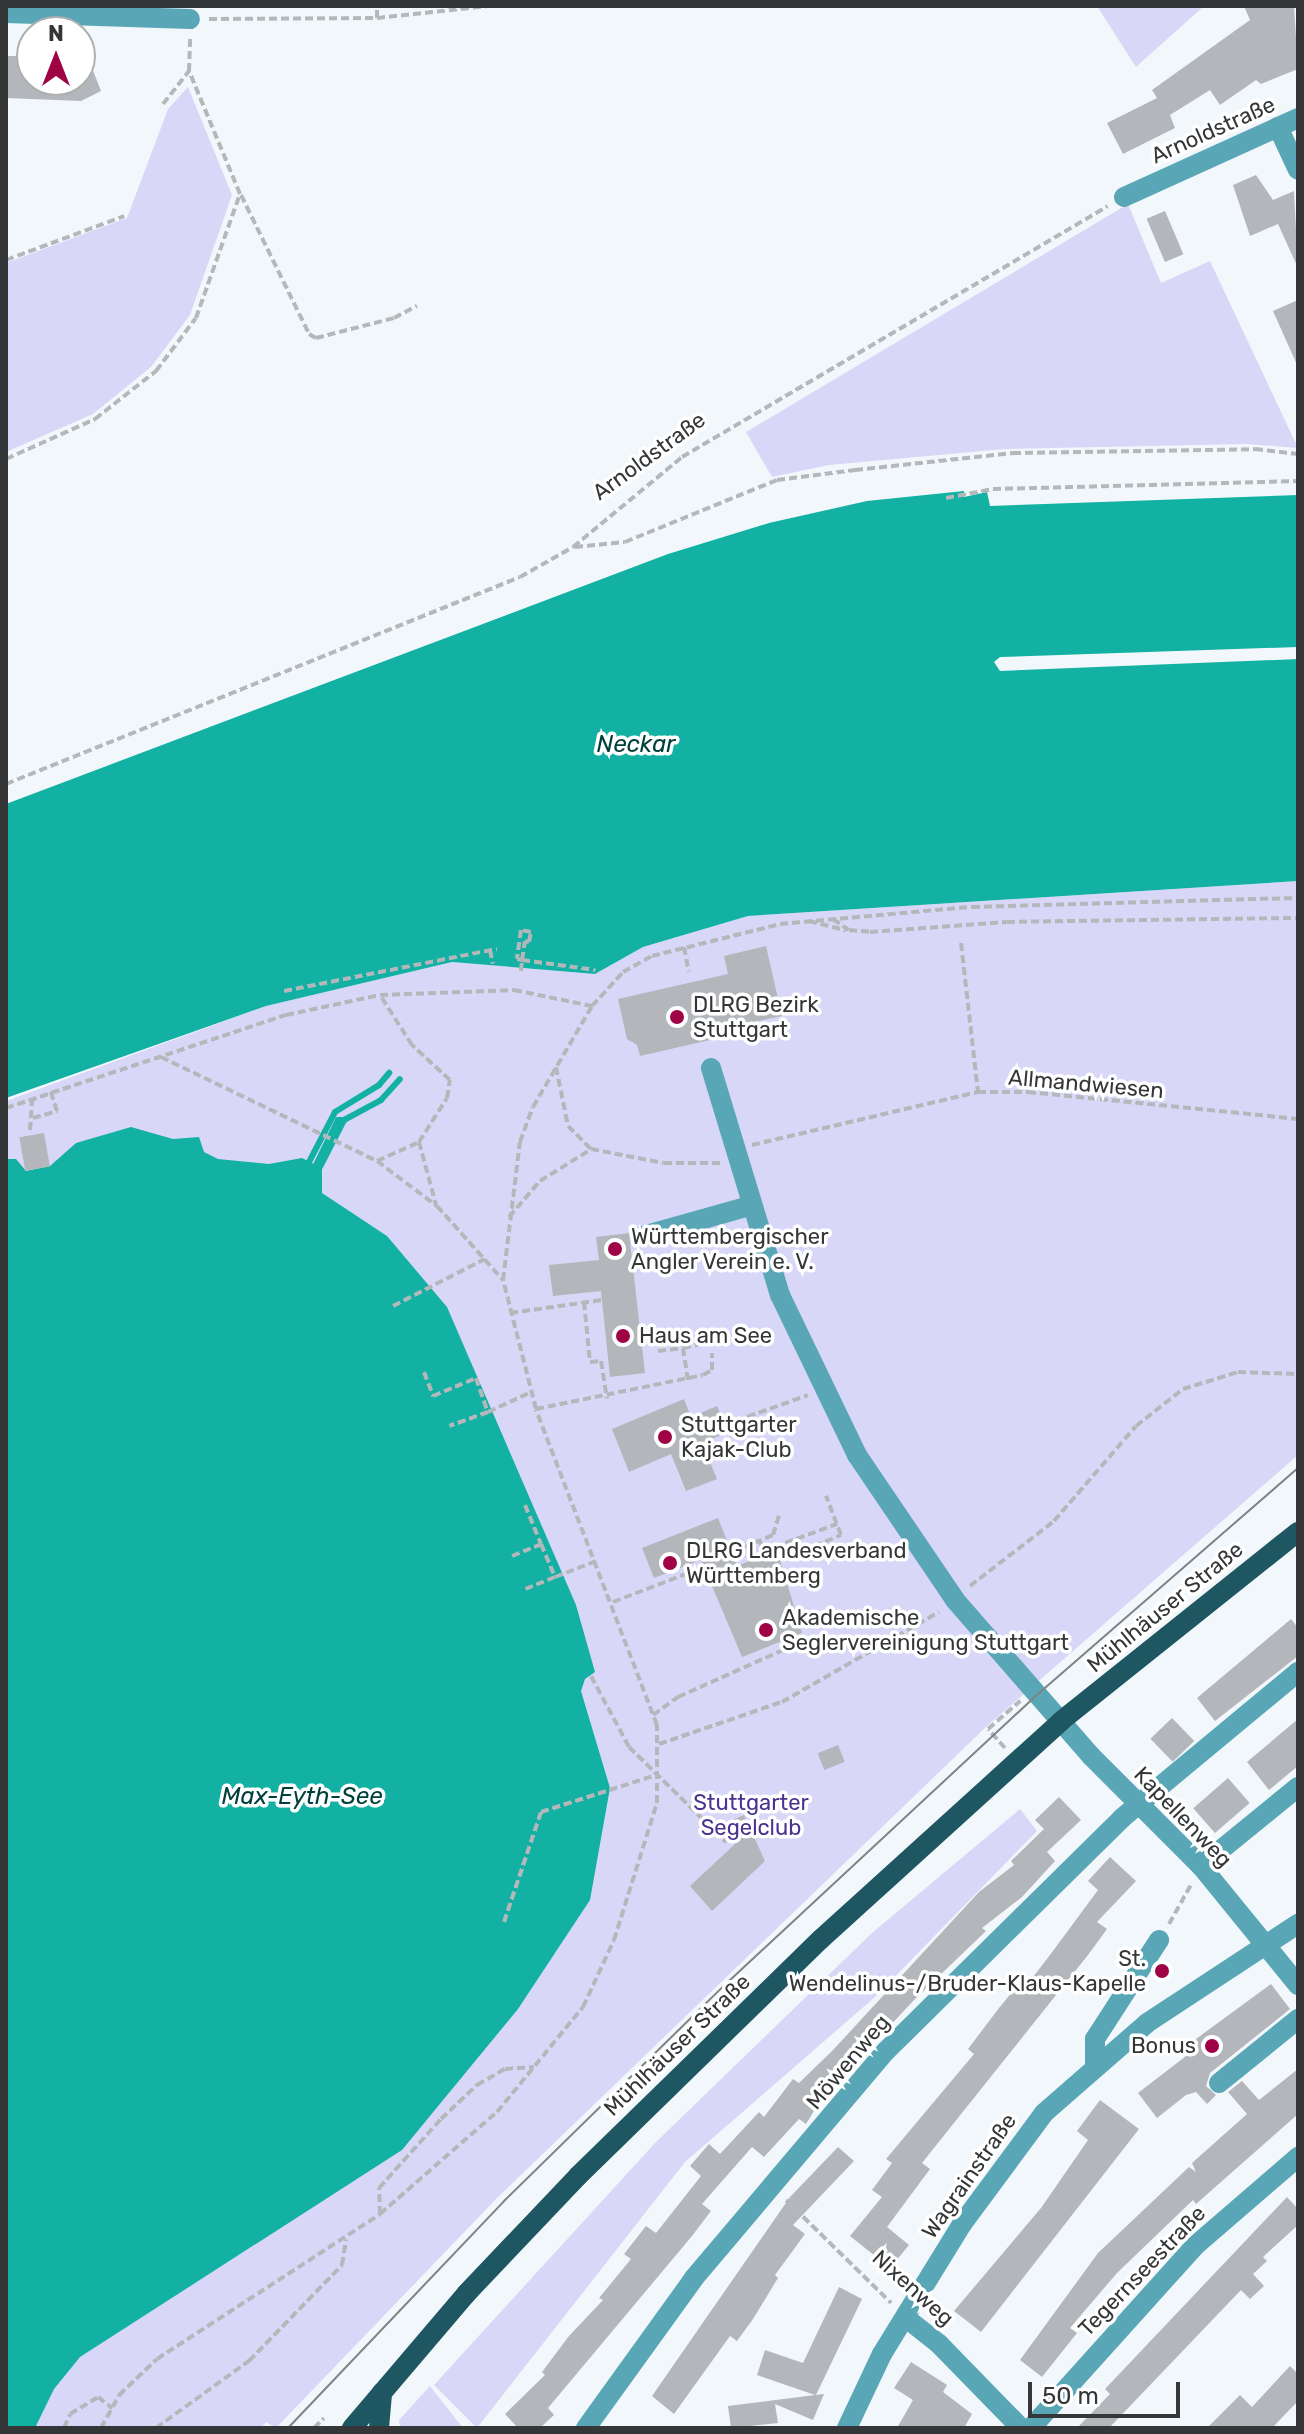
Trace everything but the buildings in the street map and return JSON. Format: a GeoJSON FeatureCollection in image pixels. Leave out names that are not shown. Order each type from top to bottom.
{"type":"FeatureCollection","features":[{"type":"Feature","properties":{"kind":"main road","name":"Mühlhäuser Straße"},"geometry":{"type":"LineString","coordinates":[[352,2428],[578,2176],[821,1939],[1061,1721],[1298,1532]]}},
{"type":"Feature","properties":{"kind":"main road"},"geometry":{"type":"LineString","coordinates":[[379,2428],[382,2392]]}},
{"type":"Feature","properties":{"kind":"street"},"geometry":{"type":"LineString","coordinates":[[6,13],[56,16],[136,12],[190,19]]}},
{"type":"Feature","properties":{"kind":"street","name":"Arnoldstraße"},"geometry":{"type":"LineString","coordinates":[[1124,197],[1298,118]]}},
{"type":"Feature","properties":{"kind":"street"},"geometry":{"type":"LineString","coordinates":[[1278,127],[1298,170]]}},
{"type":"Feature","properties":{"kind":"street"},"geometry":{"type":"LineString","coordinates":[[711,1068],[750,1206],[770,1234],[822,1390],[857,1455],[955,1600],[1061,1721]]}},
{"type":"Feature","properties":{"kind":"street"},"geometry":{"type":"LineString","coordinates":[[643,1236],[750,1206]]}},
{"type":"Feature","properties":{"kind":"street","name":"Möwenweg"},"geometry":{"type":"LineString","coordinates":[[586,2428],[694,2278],[770,2184],[940,1996],[1137,1805],[1298,1672]]}},
{"type":"Feature","properties":{"kind":"street","name":"Kapellenweg"},"geometry":{"type":"LineString","coordinates":[[1061,1721],[1137,1805],[1201,1866],[1298,1985]]}},
{"type":"Feature","properties":{"kind":"street"},"geometry":{"type":"LineString","coordinates":[[1201,1866],[1298,1787]]}},
{"type":"Feature","properties":{"kind":"street","name":"Wagrainstraße"},"geometry":{"type":"LineString","coordinates":[[847,2428],[906,2318],[1013,2149],[1095,2064],[1298,1924]]}},
{"type":"Feature","properties":{"kind":"street"},"geometry":{"type":"LineString","coordinates":[[1095,2064],[1095,2039],[1159,1940]]}},
{"type":"Feature","properties":{"kind":"street"},"geometry":{"type":"LineString","coordinates":[[1219,2083],[1298,2019]]}},
{"type":"Feature","properties":{"kind":"street","name":"Tegernseestraße"},"geometry":{"type":"LineString","coordinates":[[1031,2428],[1196,2245],[1298,2157]]}},
{"type":"Feature","properties":{"kind":"street","name":"Nixenweg"},"geometry":{"type":"LineString","coordinates":[[906,2318],[939,2344],[1021,2428]]}},
{"type":"Feature","properties":{"kind":"path"},"geometry":{"type":"LineString","coordinates":[[377,6],[377,18]]}},
{"type":"Feature","properties":{"kind":"path"},"geometry":{"type":"LineString","coordinates":[[417,306],[394,318],[316,338],[309,334],[240,194],[189,71],[190,19],[377,18],[488,6]]}},
{"type":"Feature","properties":{"kind":"path"},"geometry":{"type":"LineString","coordinates":[[163,104],[189,71]]}},
{"type":"Feature","properties":{"kind":"path"},"geometry":{"type":"LineString","coordinates":[[6,459],[95,419],[156,371],[196,318],[240,194]]}},
{"type":"Feature","properties":{"kind":"path","name":"Arnoldstraße"},"geometry":{"type":"LineString","coordinates":[[6,784],[357,646],[520,577],[573,547],[682,457],[1124,197]]}},
{"type":"Feature","properties":{"kind":"path"},"geometry":{"type":"LineString","coordinates":[[6,260],[124,216]]}},
{"type":"Feature","properties":{"kind":"path"},"geometry":{"type":"LineString","coordinates":[[573,547],[625,542],[777,480],[1013,453],[1255,449],[1298,454]]}},
{"type":"Feature","properties":{"kind":"path"},"geometry":{"type":"LineString","coordinates":[[946,498],[993,489],[1298,481]]}},
{"type":"Feature","properties":{"kind":"path"},"geometry":{"type":"LineString","coordinates":[[101,2428],[112,2408],[157,2359],[346,2239],[380,2214],[497,2112],[583,2007],[614,1940],[657,1803],[659,1744],[653,1715],[613,1602],[536,1409],[503,1280],[507,1219],[520,1142],[556,1065],[592,1006],[623,972],[684,947],[807,920],[985,906],[1298,898]]}},
{"type":"Feature","properties":{"kind":"path"},"geometry":{"type":"LineString","coordinates":[[831,917],[849,930]]}},
{"type":"Feature","properties":{"kind":"path"},"geometry":{"type":"LineString","coordinates":[[807,920],[849,930],[1007,922],[1298,918]]}},
{"type":"Feature","properties":{"kind":"path"},"geometry":{"type":"LineString","coordinates":[[521,971],[522,960],[531,932],[521,930],[517,959],[522,960],[595,970]]}},
{"type":"Feature","properties":{"kind":"path"},"geometry":{"type":"LineString","coordinates":[[961,943],[978,1092]]}},
{"type":"Feature","properties":{"kind":"path"},"geometry":{"type":"LineString","coordinates":[[684,947],[689,972]]}},
{"type":"Feature","properties":{"kind":"path"},"geometry":{"type":"LineString","coordinates":[[284,991],[497,949]]}},
{"type":"Feature","properties":{"kind":"path"},"geometry":{"type":"LineString","coordinates":[[490,950],[493,964]]}},
{"type":"Feature","properties":{"kind":"path"},"geometry":{"type":"LineString","coordinates":[[6,1108],[286,1015],[380,995],[514,990],[592,1006]]}},
{"type":"Feature","properties":{"kind":"path"},"geometry":{"type":"LineString","coordinates":[[377,1161],[419,1142],[447,1098],[450,1080],[412,1045],[380,995]]}},
{"type":"Feature","properties":{"kind":"path"},"geometry":{"type":"LineString","coordinates":[[159,1056],[377,1161],[437,1206],[503,1280]]}},
{"type":"Feature","properties":{"kind":"path"},"geometry":{"type":"LineString","coordinates":[[507,1219],[540,1181],[591,1149],[568,1126],[559,1102],[556,1065]]}},
{"type":"Feature","properties":{"kind":"path"},"geometry":{"type":"LineString","coordinates":[[33,1118],[57,1111],[51,1092]]}},
{"type":"Feature","properties":{"kind":"path","name":"Allmandwiesen"},"geometry":{"type":"LineString","coordinates":[[591,1149],[664,1163],[735,1155],[978,1092],[1028,1092],[1298,1119]]}},
{"type":"Feature","properties":{"kind":"path"},"geometry":{"type":"LineString","coordinates":[[30,1130],[32,1099]]}},
{"type":"Feature","properties":{"kind":"path"},"geometry":{"type":"LineString","coordinates":[[419,1142],[437,1206]]}},
{"type":"Feature","properties":{"kind":"path"},"geometry":{"type":"LineString","coordinates":[[393,1306],[485,1259]]}},
{"type":"Feature","properties":{"kind":"path"},"geometry":{"type":"LineString","coordinates":[[510,1313],[602,1300]]}},
{"type":"Feature","properties":{"kind":"path"},"geometry":{"type":"LineString","coordinates":[[584,1302],[590,1362],[601,1361],[607,1399]]}},
{"type":"Feature","properties":{"kind":"path"},"geometry":{"type":"LineString","coordinates":[[658,1351],[710,1342]]}},
{"type":"Feature","properties":{"kind":"path"},"geometry":{"type":"LineString","coordinates":[[683,1348],[688,1380]]}},
{"type":"Feature","properties":{"kind":"path"},"geometry":{"type":"LineString","coordinates":[[536,1409],[607,1399],[688,1380],[712,1370],[712,1353]]}},
{"type":"Feature","properties":{"kind":"path"},"geometry":{"type":"LineString","coordinates":[[424,1372],[433,1396],[476,1378],[488,1412]]}},
{"type":"Feature","properties":{"kind":"path"},"geometry":{"type":"LineString","coordinates":[[659,1744],[782,1702],[955,1600],[1054,1521],[1136,1426],[1183,1389],[1238,1372],[1298,1374]]}},
{"type":"Feature","properties":{"kind":"path"},"geometry":{"type":"LineString","coordinates":[[725,1425],[822,1390]]}},
{"type":"Feature","properties":{"kind":"path"},"geometry":{"type":"LineString","coordinates":[[449,1426],[531,1392]]}},
{"type":"Feature","properties":{"kind":"path"},"geometry":{"type":"LineString","coordinates":[[781,1560],[841,1535],[826,1496]]}},
{"type":"Feature","properties":{"kind":"path"},"geometry":{"type":"LineString","coordinates":[[525,1505],[555,1577]]}},
{"type":"Feature","properties":{"kind":"path"},"geometry":{"type":"LineString","coordinates":[[732,1552],[773,1535],[779,1515]]}},
{"type":"Feature","properties":{"kind":"path"},"geometry":{"type":"LineString","coordinates":[[760,1541],[763,1551],[837,1524]]}},
{"type":"Feature","properties":{"kind":"path"},"geometry":{"type":"LineString","coordinates":[[512,1556],[541,1544]]}},
{"type":"Feature","properties":{"kind":"path"},"geometry":{"type":"LineString","coordinates":[[525,1589],[596,1561]]}},
{"type":"Feature","properties":{"kind":"path"},"geometry":{"type":"LineString","coordinates":[[613,1602],[704,1567]]}},
{"type":"Feature","properties":{"kind":"path"},"geometry":{"type":"LineString","coordinates":[[653,1715],[678,1697],[790,1647],[787,1639]]}},
{"type":"Feature","properties":{"kind":"path"},"geometry":{"type":"LineString","coordinates":[[591,1676],[629,1747],[726,1842]]}},
{"type":"Feature","properties":{"kind":"path"},"geometry":{"type":"LineString","coordinates":[[1027,1752],[1018,1740],[1007,1750],[988,1729],[1034,1689]]}},
{"type":"Feature","properties":{"kind":"path"},"geometry":{"type":"LineString","coordinates":[[504,1922],[541,1812],[657,1775]]}},
{"type":"Feature","properties":{"kind":"path"},"geometry":{"type":"LineString","coordinates":[[1159,1940],[1201,1866]]}},
{"type":"Feature","properties":{"kind":"path"},"geometry":{"type":"LineString","coordinates":[[380,2214],[379,2188],[441,2119],[477,2085],[505,2069],[534,2067]]}},
{"type":"Feature","properties":{"kind":"path","name":"Nixenweg"},"geometry":{"type":"LineString","coordinates":[[770,2184],[906,2318]]}},
{"type":"Feature","properties":{"kind":"path"},"geometry":{"type":"LineString","coordinates":[[156,2428],[249,2361],[342,2265],[346,2239]]}},
{"type":"Feature","properties":{"kind":"path"},"geometry":{"type":"LineString","coordinates":[[64,2428],[70,2414],[98,2397],[112,2408]]}},
{"type":"Feature","properties":{"kind":"path"},"geometry":{"type":"LineString","coordinates":[[314,2428],[324,2418]]}},
{"type":"Feature","properties":{"kind":"green space"},"geometry":{"type":"Polygon","coordinates":[[[1097,6],[1204,6],[1136,67],[1097,6]]]}},
{"type":"Feature","properties":{"kind":"green space"},"geometry":{"type":"Polygon","coordinates":[[[188,87],[232,195],[190,315],[151,367],[93,414],[6,452],[6,263],[127,218],[168,109],[188,87]]]}},
{"type":"Feature","properties":{"kind":"green space"},"geometry":{"type":"Polygon","coordinates":[[[1128,204],[1161,283],[1210,261],[1298,448],[1246,444],[1005,449],[829,465],[772,477],[746,432],[1128,204]]]}},
{"type":"Feature","properties":{"kind":"green space","name":"Stuttgarter Segelclub"},"geometry":{"type":"Polygon","coordinates":[[[1298,881],[1298,1455],[987,1726],[497,2198],[276,2428],[266,2422],[261,2428],[6,2428],[6,1101],[266,1006],[452,962],[595,974],[643,947],[748,916],[1298,881]]]}},
{"type":"Feature","properties":{"kind":"green space"},"geometry":{"type":"Polygon","coordinates":[[[1020,1809],[1037,1831],[875,1997],[685,2162],[477,2428],[434,2385],[655,2143],[872,1933],[1020,1809]]]}},
{"type":"Feature","properties":{"kind":"green space"},"geometry":{"type":"Polygon","coordinates":[[[430,2386],[463,2428],[400,2428],[399,2420],[430,2386]]]}},
{"type":"Feature","properties":{"kind":"water","name":"Neckar"},"geometry":{"type":"Polygon","coordinates":[[[964,491],[964,497],[987,492],[990,506],[1298,495],[1298,647],[1000,657],[994,662],[1000,671],[1298,659],[1298,881],[748,916],[643,947],[595,974],[452,962],[266,1006],[6,1098],[6,804],[668,554],[769,523],[867,501],[964,491]]]}},
{"type":"Feature","properties":{"kind":"water","name":"Max-Eyth-See"},"geometry":{"type":"Polygon","coordinates":[[[131,1127],[173,1139],[199,1137],[204,1152],[218,1159],[269,1164],[302,1158],[322,1168],[322,1193],[387,1236],[447,1307],[576,1605],[595,1672],[585,1679],[581,1691],[610,1788],[590,1900],[518,2009],[402,2150],[80,2357],[54,2389],[35,2428],[6,2428],[6,1159],[16,1159],[26,1171],[50,1166],[76,1143],[131,1127]]]}},
{"type":"Feature","properties":{"kind":"waterway"},"geometry":{"type":"LineString","coordinates":[[309,1162],[335,1112],[379,1085],[389,1073]]}},
{"type":"Feature","properties":{"kind":"waterway"},"geometry":{"type":"LineString","coordinates":[[320,1167],[344,1120],[381,1100],[400,1079]]}},
{"type":"Feature","properties":{"kind":"waterway"},"geometry":{"type":"LineString","coordinates":[[316,1165],[338,1120],[344,1120]]}},
{"type":"Feature","properties":{"kind":"tram line"},"geometry":{"type":"LineString","coordinates":[[288,2428],[504,2201],[729,1981],[1038,1694],[1298,1468]]}},
{"type":"Feature","properties":{"kind":"place","name":"DLRG Bezirk Stuttgart"},"geometry":{"type":"Point","coordinates":[677,1017]}},
{"type":"Feature","properties":{"kind":"place","name":"Württembergischer Angler Verein e. V."},"geometry":{"type":"Point","coordinates":[615,1249]}},
{"type":"Feature","properties":{"kind":"place","name":"Haus am See"},"geometry":{"type":"Point","coordinates":[623,1336]}},
{"type":"Feature","properties":{"kind":"place","name":"Stuttgarter Kajak-Club"},"geometry":{"type":"Point","coordinates":[665,1437]}},
{"type":"Feature","properties":{"kind":"place","name":"DLRG Landesverband Württemberg"},"geometry":{"type":"Point","coordinates":[670,1563]}},
{"type":"Feature","properties":{"kind":"place","name":"Akademische Seglervereinigung Stuttgart"},"geometry":{"type":"Point","coordinates":[766,1630]}},
{"type":"Feature","properties":{"kind":"place","name":"St. Wendelinus-/Bruder-Klaus-Kapelle"},"geometry":{"type":"Point","coordinates":[1162,1971]}},
{"type":"Feature","properties":{"kind":"place","name":"Bonus"},"geometry":{"type":"Point","coordinates":[1212,2046]}}]}
